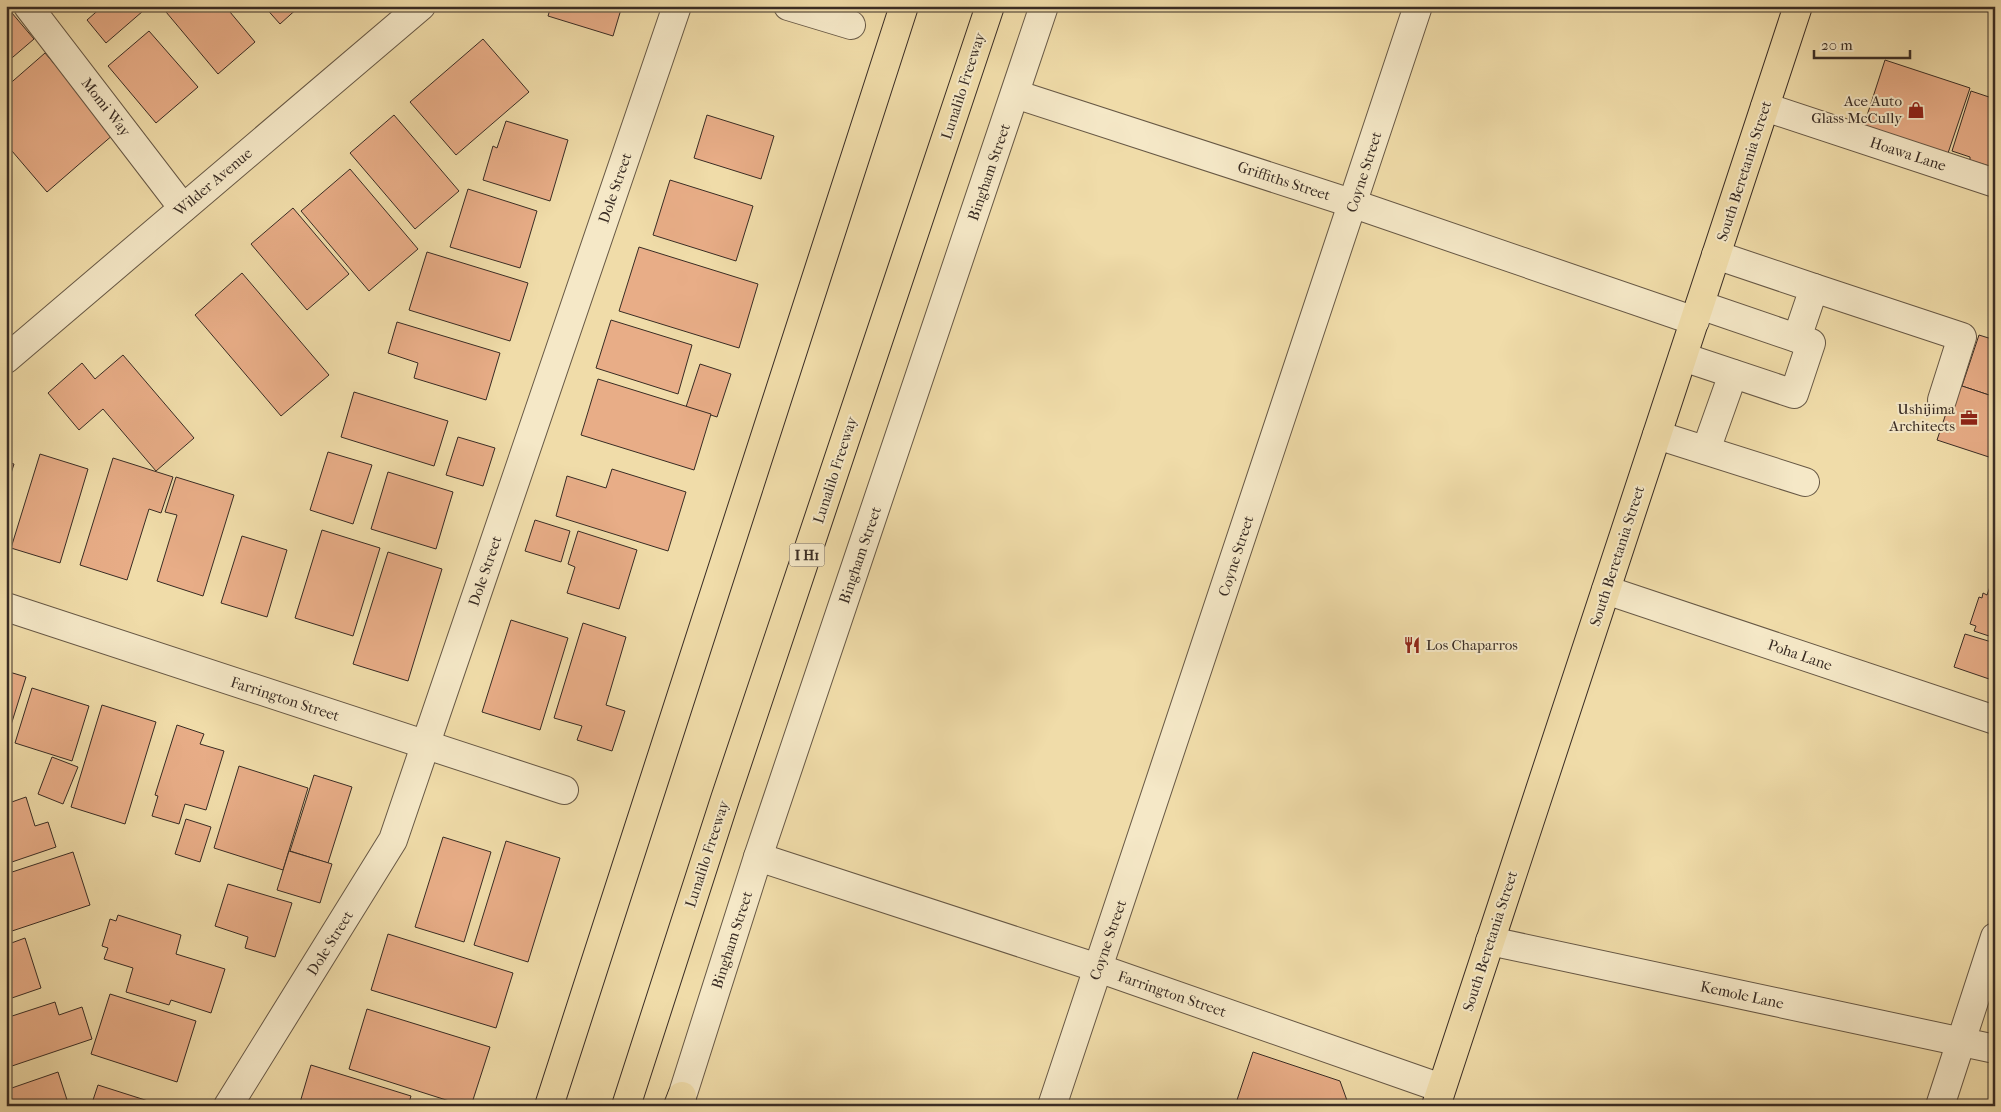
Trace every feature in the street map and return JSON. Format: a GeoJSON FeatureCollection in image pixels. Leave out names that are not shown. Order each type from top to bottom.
{"type":"FeatureCollection","features":[{"type":"Feature","properties":{"kind":"main road"},"geometry":{"type":"LineString","coordinates":[[549,1106],[904,6]]}},
{"type":"Feature","properties":{"kind":"main road","name":"Lunalilo Freeway"},"geometry":{"type":"LineString","coordinates":[[626,1106],[725,799],[990,6]]}},
{"type":"Feature","properties":{"kind":"main road","name":"South Beretania Street"},"geometry":{"type":"LineString","coordinates":[[1439,1097],[1798,6]]}},
{"type":"Feature","properties":{"kind":"street","name":"Momi Way"},"geometry":{"type":"LineString","coordinates":[[28,6],[183,208]]}},
{"type":"Feature","properties":{"kind":"street","name":"Wilder Avenue"},"geometry":{"type":"LineString","coordinates":[[6,359],[421,6]]}},
{"type":"Feature","properties":{"kind":"street","name":"Dole Street"},"geometry":{"type":"LineString","coordinates":[[228,1106],[393,840],[677,6]]}},
{"type":"Feature","properties":{"kind":"street"},"geometry":{"type":"LineString","coordinates":[[788,6],[850,25]]}},
{"type":"Feature","properties":{"kind":"street","name":"Bingham Street"},"geometry":{"type":"LineString","coordinates":[[680,1102],[758,858],[1044,6]]}},
{"type":"Feature","properties":{"kind":"street","name":"Coyne Street"},"geometry":{"type":"LineString","coordinates":[[1052,1106],[1354,204],[1418,6]]}},
{"type":"Feature","properties":{"kind":"street","name":"Griffiths Street"},"geometry":{"type":"LineString","coordinates":[[1015,94],[1697,313],[1797,338]]}},
{"type":"Feature","properties":{"kind":"street","name":"Hoawa Lane"},"geometry":{"type":"LineString","coordinates":[[1765,107],[1995,183]]}},
{"type":"Feature","properties":{"kind":"street"},"geometry":{"type":"LineString","coordinates":[[1716,255],[1962,337],[1942,400]]}},
{"type":"Feature","properties":{"kind":"street"},"geometry":{"type":"LineString","coordinates":[[1683,357],[1794,394],[1811,343],[1797,338],[1814,288]]}},
{"type":"Feature","properties":{"kind":"street"},"geometry":{"type":"LineString","coordinates":[[1706,450],[1733,374]]}},
{"type":"Feature","properties":{"kind":"street"},"geometry":{"type":"LineString","coordinates":[[1657,435],[1805,482]]}},
{"type":"Feature","properties":{"kind":"street","name":"Poha Lane"},"geometry":{"type":"LineString","coordinates":[[1606,590],[1995,720]]}},
{"type":"Feature","properties":{"kind":"street","name":"Farrington Street"},"geometry":{"type":"LineString","coordinates":[[6,606],[564,790]]}},
{"type":"Feature","properties":{"kind":"street","name":"Farrington Street"},"geometry":{"type":"LineString","coordinates":[[758,858],[1098,968],[1439,1097]]}},
{"type":"Feature","properties":{"kind":"street"},"geometry":{"type":"LineString","coordinates":[[1940,1106],[1995,937]]}},
{"type":"Feature","properties":{"kind":"street","name":"Kemole Lane"},"geometry":{"type":"LineString","coordinates":[[1490,941],[1995,1049]]}},
{"type":"Feature","properties":{"kind":"building"},"geometry":{"type":"Polygon","coordinates":[[[6,6],[34,39],[6,63],[6,6]]]}},
{"type":"Feature","properties":{"kind":"building"},"geometry":{"type":"Polygon","coordinates":[[[103,6],[140,6],[143,11],[106,43],[87,20],[103,6]]]}},
{"type":"Feature","properties":{"kind":"building"},"geometry":{"type":"Polygon","coordinates":[[[161,6],[225,6],[255,42],[218,74],[161,6]]]}},
{"type":"Feature","properties":{"kind":"building"},"geometry":{"type":"Polygon","coordinates":[[[264,6],[300,6],[280,24],[264,6]]]}},
{"type":"Feature","properties":{"kind":"building"},"geometry":{"type":"Polygon","coordinates":[[[551,6],[622,6],[613,36],[548,16],[551,6]]]}},
{"type":"Feature","properties":{"kind":"building"},"geometry":{"type":"Polygon","coordinates":[[[149,31],[198,87],[156,123],[108,66],[149,31]]]}},
{"type":"Feature","properties":{"kind":"building"},"geometry":{"type":"Polygon","coordinates":[[[483,39],[529,92],[456,155],[410,102],[483,39]]]}},
{"type":"Feature","properties":{"kind":"building"},"geometry":{"type":"Polygon","coordinates":[[[45,53],[114,134],[47,192],[6,144],[6,87],[45,53]]]}},
{"type":"Feature","properties":{"kind":"building","name":"Ace Auto Glass McCully"},"geometry":{"type":"Polygon","coordinates":[[[1885,60],[1970,88],[1946,159],[1862,131],[1885,60]]]}},
{"type":"Feature","properties":{"kind":"building"},"geometry":{"type":"Polygon","coordinates":[[[1971,91],[1995,99],[1995,168],[1970,160],[1970,157],[1952,151],[1971,91]]]}},
{"type":"Feature","properties":{"kind":"building"},"geometry":{"type":"Polygon","coordinates":[[[394,115],[459,191],[415,229],[350,153],[394,115]]]}},
{"type":"Feature","properties":{"kind":"building"},"geometry":{"type":"Polygon","coordinates":[[[707,115],[774,136],[761,179],[694,158],[707,115]]]}},
{"type":"Feature","properties":{"kind":"building"},"geometry":{"type":"Polygon","coordinates":[[[506,121],[568,140],[550,201],[483,180],[493,146],[497,148],[506,121]]]}},
{"type":"Feature","properties":{"kind":"building"},"geometry":{"type":"Polygon","coordinates":[[[350,169],[418,249],[369,291],[301,211],[350,169]]]}},
{"type":"Feature","properties":{"kind":"building"},"geometry":{"type":"Polygon","coordinates":[[[670,180],[753,206],[736,261],[653,235],[670,180]]]}},
{"type":"Feature","properties":{"kind":"building"},"geometry":{"type":"Polygon","coordinates":[[[468,189],[537,211],[520,268],[450,247],[468,189]]]}},
{"type":"Feature","properties":{"kind":"building"},"geometry":{"type":"Polygon","coordinates":[[[293,208],[349,274],[307,310],[251,244],[293,208]]]}},
{"type":"Feature","properties":{"kind":"building"},"geometry":{"type":"Polygon","coordinates":[[[639,247],[758,284],[739,348],[619,311],[639,247]]]}},
{"type":"Feature","properties":{"kind":"building"},"geometry":{"type":"Polygon","coordinates":[[[427,252],[528,283],[510,341],[409,310],[427,252]]]}},
{"type":"Feature","properties":{"kind":"building"},"geometry":{"type":"Polygon","coordinates":[[[242,273],[329,375],[281,416],[195,315],[242,273]]]}},
{"type":"Feature","properties":{"kind":"building"},"geometry":{"type":"Polygon","coordinates":[[[611,320],[692,345],[678,394],[596,368],[611,320]]]}},
{"type":"Feature","properties":{"kind":"building"},"geometry":{"type":"Polygon","coordinates":[[[397,322],[500,353],[486,400],[414,378],[418,363],[388,353],[397,322]]]}},
{"type":"Feature","properties":{"kind":"building"},"geometry":{"type":"Polygon","coordinates":[[[1979,335],[1995,340],[1995,397],[1962,386],[1979,335]]]}},
{"type":"Feature","properties":{"kind":"building"},"geometry":{"type":"Polygon","coordinates":[[[123,355],[194,438],[156,471],[103,409],[79,430],[48,393],[82,363],[95,379],[123,355]]]}},
{"type":"Feature","properties":{"kind":"building"},"geometry":{"type":"Polygon","coordinates":[[[700,364],[731,374],[717,417],[686,407],[700,364]]]}},
{"type":"Feature","properties":{"kind":"building"},"geometry":{"type":"Polygon","coordinates":[[[598,379],[711,414],[694,470],[581,435],[598,379]]]}},
{"type":"Feature","properties":{"kind":"building","name":"Ushijima Architects"},"geometry":{"type":"Polygon","coordinates":[[[1956,384],[1995,397],[1995,459],[1937,440],[1956,384]]]}},
{"type":"Feature","properties":{"kind":"building"},"geometry":{"type":"Polygon","coordinates":[[[354,392],[448,421],[434,466],[341,437],[354,392]]]}},
{"type":"Feature","properties":{"kind":"building"},"geometry":{"type":"Polygon","coordinates":[[[458,437],[495,448],[483,486],[446,475],[458,437]]]}},
{"type":"Feature","properties":{"kind":"building"},"geometry":{"type":"Polygon","coordinates":[[[328,452],[372,465],[353,524],[310,510],[328,452]]]}},
{"type":"Feature","properties":{"kind":"building"},"geometry":{"type":"Polygon","coordinates":[[[40,454],[88,469],[60,563],[11,548],[40,454]]]}},
{"type":"Feature","properties":{"kind":"building"},"geometry":{"type":"Polygon","coordinates":[[[113,458],[173,477],[161,513],[149,509],[127,580],[80,565],[113,458]]]}},
{"type":"Feature","properties":{"kind":"building"},"geometry":{"type":"Polygon","coordinates":[[[6,462],[14,464],[6,489],[6,462]]]}},
{"type":"Feature","properties":{"kind":"building"},"geometry":{"type":"Polygon","coordinates":[[[612,469],[686,492],[668,551],[556,516],[567,476],[606,488],[612,469]]]}},
{"type":"Feature","properties":{"kind":"building"},"geometry":{"type":"Polygon","coordinates":[[[388,472],[453,492],[436,549],[371,529],[388,472]]]}},
{"type":"Feature","properties":{"kind":"building"},"geometry":{"type":"Polygon","coordinates":[[[176,477],[234,495],[203,596],[157,581],[177,515],[165,512],[176,477]]]}},
{"type":"Feature","properties":{"kind":"building"},"geometry":{"type":"Polygon","coordinates":[[[535,520],[570,531],[561,562],[525,551],[535,520]]]}},
{"type":"Feature","properties":{"kind":"building"},"geometry":{"type":"Polygon","coordinates":[[[322,530],[380,548],[353,636],[295,618],[322,530]]]}},
{"type":"Feature","properties":{"kind":"building"},"geometry":{"type":"Polygon","coordinates":[[[578,531],[637,550],[619,609],[567,593],[575,567],[568,564],[578,531]]]}},
{"type":"Feature","properties":{"kind":"building"},"geometry":{"type":"Polygon","coordinates":[[[242,536],[287,550],[267,617],[221,603],[242,536]]]}},
{"type":"Feature","properties":{"kind":"building"},"geometry":{"type":"Polygon","coordinates":[[[388,552],[442,569],[408,681],[353,664],[388,552]]]}},
{"type":"Feature","properties":{"kind":"building"},"geometry":{"type":"Polygon","coordinates":[[[1992,581],[1995,582],[1995,638],[1974,631],[1976,626],[1970,624],[1979,597],[1982,598],[1983,593],[1987,595],[1992,581]]]}},
{"type":"Feature","properties":{"kind":"building"},"geometry":{"type":"Polygon","coordinates":[[[511,620],[568,638],[540,730],[482,712],[511,620]]]}},
{"type":"Feature","properties":{"kind":"building"},"geometry":{"type":"Polygon","coordinates":[[[583,623],[626,637],[606,705],[625,711],[612,751],[577,740],[582,726],[554,718],[583,623]]]}},
{"type":"Feature","properties":{"kind":"building"},"geometry":{"type":"Polygon","coordinates":[[[1965,634],[1995,643],[1995,681],[1954,667],[1965,634]]]}},
{"type":"Feature","properties":{"kind":"building"},"geometry":{"type":"Polygon","coordinates":[[[6,671],[26,677],[6,741],[6,671]]]}},
{"type":"Feature","properties":{"kind":"building"},"geometry":{"type":"Polygon","coordinates":[[[32,688],[89,706],[72,761],[15,743],[32,688]]]}},
{"type":"Feature","properties":{"kind":"building"},"geometry":{"type":"Polygon","coordinates":[[[102,705],[156,722],[125,824],[71,807],[102,705]]]}},
{"type":"Feature","properties":{"kind":"building"},"geometry":{"type":"Polygon","coordinates":[[[177,725],[204,734],[200,744],[224,751],[206,810],[185,804],[179,824],[152,816],[158,796],[155,795],[177,725]]]}},
{"type":"Feature","properties":{"kind":"building"},"geometry":{"type":"Polygon","coordinates":[[[52,757],[78,767],[63,804],[38,794],[52,757]]]}},
{"type":"Feature","properties":{"kind":"building"},"geometry":{"type":"Polygon","coordinates":[[[239,766],[308,788],[283,870],[214,848],[239,766]]]}},
{"type":"Feature","properties":{"kind":"building"},"geometry":{"type":"Polygon","coordinates":[[[314,775],[352,787],[328,863],[290,851],[314,775]]]}},
{"type":"Feature","properties":{"kind":"building"},"geometry":{"type":"Polygon","coordinates":[[[26,797],[35,826],[48,822],[56,847],[6,864],[6,804],[26,797]]]}},
{"type":"Feature","properties":{"kind":"building"},"geometry":{"type":"Polygon","coordinates":[[[186,819],[211,827],[200,862],[175,854],[186,819]]]}},
{"type":"Feature","properties":{"kind":"building"},"geometry":{"type":"Polygon","coordinates":[[[443,837],[491,852],[464,942],[415,927],[443,837]]]}},
{"type":"Feature","properties":{"kind":"building"},"geometry":{"type":"Polygon","coordinates":[[[506,841],[560,858],[528,962],[474,945],[506,841]]]}},
{"type":"Feature","properties":{"kind":"building"},"geometry":{"type":"Polygon","coordinates":[[[289,851],[332,864],[320,903],[277,890],[289,851]]]}},
{"type":"Feature","properties":{"kind":"building"},"geometry":{"type":"Polygon","coordinates":[[[73,852],[90,905],[6,933],[6,874],[73,852]]]}},
{"type":"Feature","properties":{"kind":"building"},"geometry":{"type":"Polygon","coordinates":[[[228,884],[292,903],[275,957],[245,948],[248,937],[215,926],[228,884]]]}},
{"type":"Feature","properties":{"kind":"building"},"geometry":{"type":"Polygon","coordinates":[[[118,915],[181,935],[176,954],[225,969],[211,1013],[171,1000],[169,1005],[126,992],[133,968],[104,959],[108,948],[102,946],[110,919],[116,921],[118,915]]]}},
{"type":"Feature","properties":{"kind":"building"},"geometry":{"type":"Polygon","coordinates":[[[388,934],[513,973],[496,1028],[371,990],[388,934]]]}},
{"type":"Feature","properties":{"kind":"building"},"geometry":{"type":"Polygon","coordinates":[[[25,938],[41,988],[6,1000],[6,945],[25,938]]]}},
{"type":"Feature","properties":{"kind":"building"},"geometry":{"type":"Polygon","coordinates":[[[110,994],[196,1021],[177,1082],[91,1054],[110,994]]]}},
{"type":"Feature","properties":{"kind":"building"},"geometry":{"type":"Polygon","coordinates":[[[55,1002],[59,1015],[82,1007],[92,1039],[6,1068],[6,1018],[55,1002]]]}},
{"type":"Feature","properties":{"kind":"building"},"geometry":{"type":"Polygon","coordinates":[[[367,1009],[490,1047],[471,1106],[465,1106],[349,1069],[367,1009]]]}},
{"type":"Feature","properties":{"kind":"building"},"geometry":{"type":"Polygon","coordinates":[[[1253,1052],[1340,1081],[1349,1106],[1235,1106],[1253,1052]]]}},
{"type":"Feature","properties":{"kind":"building"},"geometry":{"type":"Polygon","coordinates":[[[311,1065],[411,1096],[408,1106],[299,1106],[311,1065]]]}},
{"type":"Feature","properties":{"kind":"building"},"geometry":{"type":"Polygon","coordinates":[[[58,1072],[69,1106],[6,1106],[6,1090],[58,1072]]]}},
{"type":"Feature","properties":{"kind":"building"},"geometry":{"type":"Polygon","coordinates":[[[98,1085],[164,1106],[91,1106],[98,1085]]]}},
{"type":"Feature","properties":{"kind":"place","name":"Ace Auto Glass McCully"},"geometry":{"type":"Point","coordinates":[1916,110]}},
{"type":"Feature","properties":{"kind":"place","name":"Ushijima Architects"},"geometry":{"type":"Point","coordinates":[1969,418]}},
{"type":"Feature","properties":{"kind":"place","name":"Los Chaparros"},"geometry":{"type":"Point","coordinates":[1412,645]}}]}
